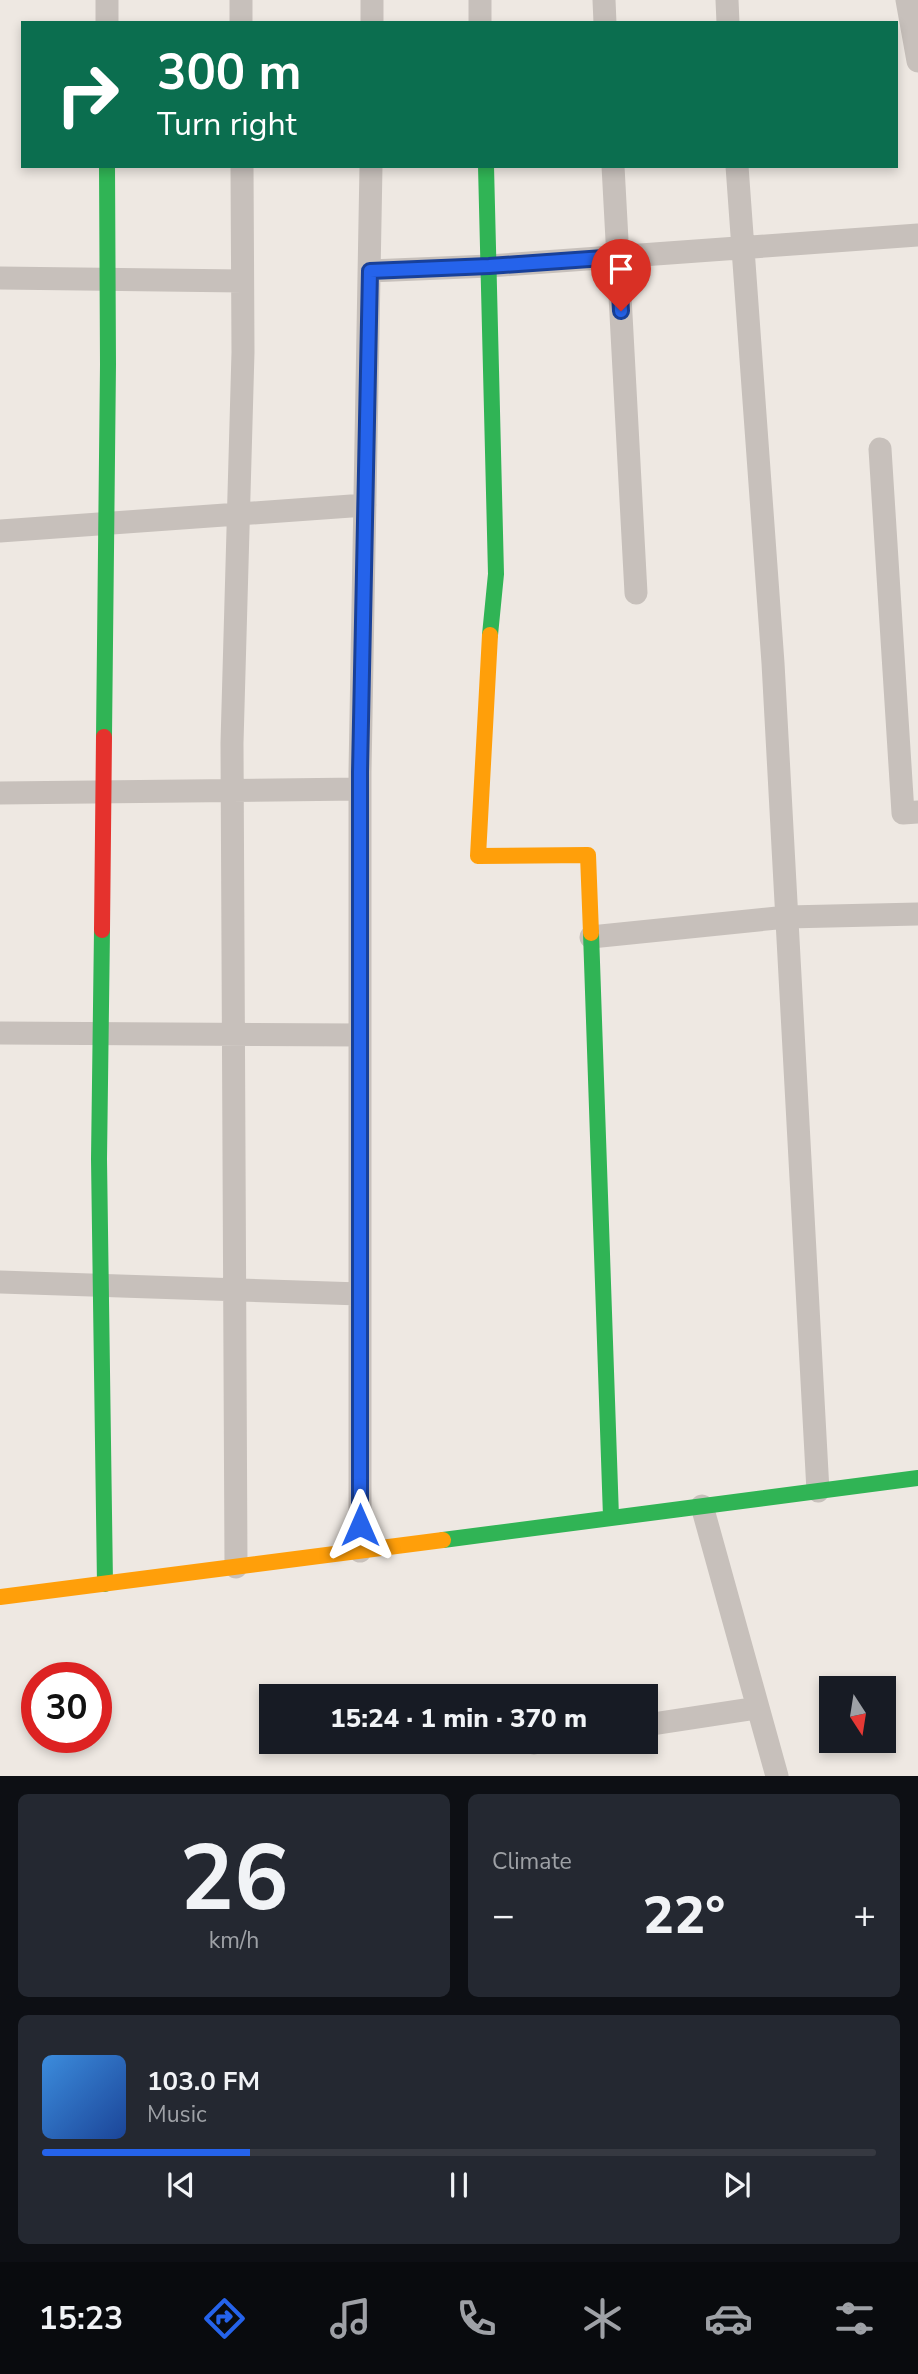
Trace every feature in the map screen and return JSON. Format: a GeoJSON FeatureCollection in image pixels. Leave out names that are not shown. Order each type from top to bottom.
{"type":"FeatureCollection","features":[{"type":"Feature","properties":{"kind":"street"},"geometry":{"type":"LineString","coordinates":[[107,0],[107,21]]}},
{"type":"Feature","properties":{"kind":"street"},"geometry":{"type":"LineString","coordinates":[[241,0],[241,21]]}},
{"type":"Feature","properties":{"kind":"street"},"geometry":{"type":"LineString","coordinates":[[372,0],[372,21]]}},
{"type":"Feature","properties":{"kind":"street"},"geometry":{"type":"LineString","coordinates":[[480,0],[480,21]]}},
{"type":"Feature","properties":{"kind":"street"},"geometry":{"type":"LineString","coordinates":[[604,0],[606,21]]}},
{"type":"Feature","properties":{"kind":"street"},"geometry":{"type":"LineString","coordinates":[[727,0],[728,21]]}},
{"type":"Feature","properties":{"kind":"street"},"geometry":{"type":"LineString","coordinates":[[907,0],[918,61]]}},
{"type":"Feature","properties":{"kind":"street"},"geometry":{"type":"LineString","coordinates":[[105,1584],[100,1034],[107,168]]}},
{"type":"Feature","properties":{"kind":"street"},"geometry":{"type":"LineString","coordinates":[[236,1567],[232,792],[243,352],[242,168]]}},
{"type":"Feature","properties":{"kind":"street"},"geometry":{"type":"LineString","coordinates":[[360,1551],[360,789],[371,168]]}},
{"type":"Feature","properties":{"kind":"street"},"geometry":{"type":"LineString","coordinates":[[486,168],[496,574],[487,660],[478,856],[588,855],[611,1517]]}},
{"type":"Feature","properties":{"kind":"street"},"geometry":{"type":"LineString","coordinates":[[613,168],[636,593]]}},
{"type":"Feature","properties":{"kind":"street"},"geometry":{"type":"LineString","coordinates":[[737,168],[772,649],[818,1491]]}},
{"type":"Feature","properties":{"kind":"street"},"geometry":{"type":"LineString","coordinates":[[370,271],[489,266],[918,235]]}},
{"type":"Feature","properties":{"kind":"street"},"geometry":{"type":"LineString","coordinates":[[0,278],[242,281]]}},
{"type":"Feature","properties":{"kind":"street"},"geometry":{"type":"LineString","coordinates":[[880,449],[904,813],[918,812]]}},
{"type":"Feature","properties":{"kind":"street"},"geometry":{"type":"LineString","coordinates":[[0,531],[365,505]]}},
{"type":"Feature","properties":{"kind":"street"},"geometry":{"type":"LineString","coordinates":[[0,793],[360,789]]}},
{"type":"Feature","properties":{"kind":"street"},"geometry":{"type":"LineString","coordinates":[[591,937],[787,917],[918,914]]}},
{"type":"Feature","properties":{"kind":"street"},"geometry":{"type":"LineString","coordinates":[[0,1033],[360,1035]]}},
{"type":"Feature","properties":{"kind":"street"},"geometry":{"type":"LineString","coordinates":[[0,1282],[360,1294]]}},
{"type":"Feature","properties":{"kind":"street"},"geometry":{"type":"LineString","coordinates":[[0,1597],[918,1478]]}},
{"type":"Feature","properties":{"kind":"street"},"geometry":{"type":"LineString","coordinates":[[702,1506],[777,1776]]}},
{"type":"Feature","properties":{"kind":"street"},"geometry":{"type":"LineString","coordinates":[[658,1724],[757,1708]]}},
{"type":"Feature","properties":{"kind":"traffic: fast"},"geometry":{"type":"LineString","coordinates":[[104,737],[107,168]]}},
{"type":"Feature","properties":{"kind":"traffic: fast"},"geometry":{"type":"LineString","coordinates":[[486,168],[496,574],[490,635]]}},
{"type":"Feature","properties":{"kind":"traffic: fast"},"geometry":{"type":"LineString","coordinates":[[102,930],[99,1159],[105,1584]]}},
{"type":"Feature","properties":{"kind":"traffic: fast"},"geometry":{"type":"LineString","coordinates":[[591,933],[611,1517]]}},
{"type":"Feature","properties":{"kind":"traffic: fast"},"geometry":{"type":"LineString","coordinates":[[443,1540],[918,1478]]}},
{"type":"Feature","properties":{"kind":"traffic: slow"},"geometry":{"type":"LineString","coordinates":[[490,635],[478,856],[588,855],[591,933]]}},
{"type":"Feature","properties":{"kind":"traffic: slow"},"geometry":{"type":"LineString","coordinates":[[0,1597],[443,1540]]}},
{"type":"Feature","properties":{"kind":"traffic: jam"},"geometry":{"type":"LineString","coordinates":[[102,930],[104,737]]}},
{"type":"Feature","properties":{"kind":"route"},"geometry":{"type":"LineString","coordinates":[[360,1525],[360,772],[370,271],[618,257],[621,311]]}}]}
